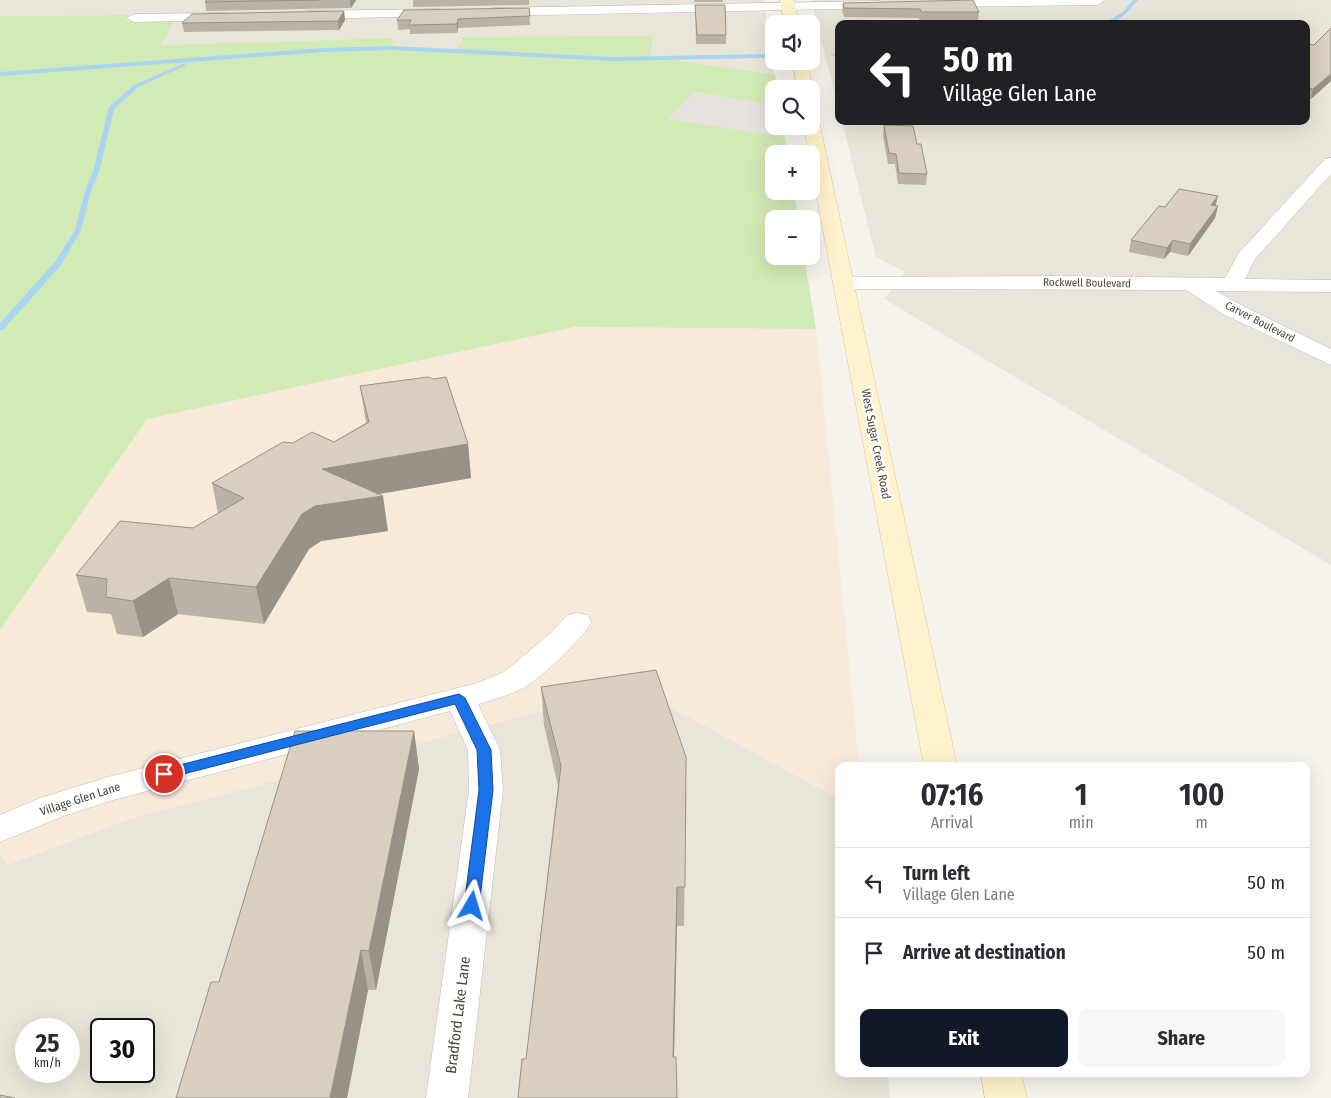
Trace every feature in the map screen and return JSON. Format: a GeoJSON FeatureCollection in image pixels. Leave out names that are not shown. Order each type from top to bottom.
{"type":"FeatureCollection","features":[{"type":"Feature","properties":{"kind":"main road","name":"West Sugar Creek Road"},"geometry":{"type":"LineString","coordinates":[[814,135],[940,762]]}},
{"type":"Feature","properties":{"kind":"main road"},"geometry":{"type":"LineString","coordinates":[[1002,1077],[1006,1098]]}},
{"type":"Feature","properties":{"kind":"street"},"geometry":{"type":"LineString","coordinates":[[927,4],[1096,1]]}},
{"type":"Feature","properties":{"kind":"street"},"geometry":{"type":"LineString","coordinates":[[481,12],[787,3],[897,4]]}},
{"type":"Feature","properties":{"kind":"street"},"geometry":{"type":"LineString","coordinates":[[292,15],[451,12]]}},
{"type":"Feature","properties":{"kind":"street"},"geometry":{"type":"LineString","coordinates":[[134,18],[243,16]]}},
{"type":"Feature","properties":{"kind":"street"},"geometry":{"type":"LineString","coordinates":[[1232,284],[1246,257],[1331,163]]}},
{"type":"Feature","properties":{"kind":"street","name":"Rockwell Boulevard"},"geometry":{"type":"LineString","coordinates":[[844,283],[1331,286]]}},
{"type":"Feature","properties":{"kind":"street","name":"Carver Boulevard"},"geometry":{"type":"LineString","coordinates":[[1190,284],[1233,310],[1331,358]]}},
{"type":"Feature","properties":{"kind":"street","name":"Village Glen Lane"},"geometry":{"type":"LineString","coordinates":[[0,829],[52,807],[108,788],[487,690],[515,679],[562,640],[577,622]]}},
{"type":"Feature","properties":{"kind":"street","name":"Bradford Lake Lane"},"geometry":{"type":"LineString","coordinates":[[447,1098],[486,790],[484,750],[459,698]]}},
{"type":"Feature","properties":{"kind":"shaded area"},"geometry":{"type":"Polygon","coordinates":[[[0,0],[764,0],[766,15],[765,70],[774,70],[775,75],[651,56],[652,36],[458,49],[392,50],[392,38],[160,45],[175,22],[125,21],[128,15],[0,16],[0,0]]]}},
{"type":"Feature","properties":{"kind":"shaded area"},"geometry":{"type":"Polygon","coordinates":[[[811,0],[1331,0],[1331,565],[884,299],[905,272],[876,257],[843,125],[1310,125],[1310,20],[835,20],[835,94],[820,35],[820,15],[815,15],[811,0]]]}},
{"type":"Feature","properties":{"kind":"shaded area"},"geometry":{"type":"Polygon","coordinates":[[[649,85],[765,104],[765,134],[648,117],[649,85]]]}},
{"type":"Feature","properties":{"kind":"shaded area"},"geometry":{"type":"Polygon","coordinates":[[[575,327],[816,329],[859,762],[835,762],[835,797],[634,687],[132,818],[7,865],[0,852],[0,630],[147,419],[575,327]]]}},
{"type":"Feature","properties":{"kind":"shaded area"},"geometry":{"type":"Polygon","coordinates":[[[634,687],[835,797],[835,1077],[888,1077],[890,1098],[0,1098],[0,852],[7,865],[132,818],[634,687]]]}},
{"type":"Feature","properties":{"kind":"green space"},"geometry":{"type":"Polygon","coordinates":[[[129,15],[125,21],[175,21],[160,45],[392,38],[393,50],[458,49],[463,37],[653,36],[651,56],[775,75],[776,80],[765,80],[765,104],[694,92],[668,119],[785,137],[786,145],[765,145],[765,200],[795,200],[797,210],[765,210],[765,265],[805,265],[816,329],[575,327],[147,419],[0,630],[0,16],[129,15]]]}},
{"type":"Feature","properties":{"kind":"building"},"geometry":{"type":"Polygon","coordinates":[[[207,0],[319,0],[205,2],[207,0]]]}},
{"type":"Feature","properties":{"kind":"building"},"geometry":{"type":"Polygon","coordinates":[[[973,0],[979,12],[921,12],[920,9],[844,8],[843,3],[973,0]]]}},
{"type":"Feature","properties":{"kind":"building"},"geometry":{"type":"Polygon","coordinates":[[[695,5],[725,5],[726,35],[697,35],[695,5]]]}},
{"type":"Feature","properties":{"kind":"building"},"geometry":{"type":"Polygon","coordinates":[[[529,8],[530,16],[458,19],[457,24],[409,25],[411,20],[397,20],[404,10],[529,8]]]}},
{"type":"Feature","properties":{"kind":"building"},"geometry":{"type":"Polygon","coordinates":[[[344,11],[338,21],[182,23],[192,14],[344,11]]]}},
{"type":"Feature","properties":{"kind":"building"},"geometry":{"type":"Polygon","coordinates":[[[1331,28],[1331,74],[1313,89],[1310,89],[1310,44],[1314,45],[1331,28]]]}},
{"type":"Feature","properties":{"kind":"building"},"geometry":{"type":"Polygon","coordinates":[[[884,125],[913,126],[917,144],[921,144],[927,174],[899,173],[896,154],[889,153],[884,125]]]}},
{"type":"Feature","properties":{"kind":"building"},"geometry":{"type":"Polygon","coordinates":[[[1179,189],[1218,196],[1211,205],[1218,206],[1190,244],[1173,240],[1167,248],[1131,240],[1159,206],[1165,207],[1179,189]]]}},
{"type":"Feature","properties":{"kind":"building"},"geometry":{"type":"Polygon","coordinates":[[[428,377],[434,379],[446,377],[468,444],[322,469],[383,496],[315,506],[302,514],[256,587],[169,578],[133,601],[106,597],[107,579],[76,575],[120,521],[193,528],[244,498],[212,483],[283,442],[293,443],[312,432],[334,442],[369,422],[360,386],[428,377]]]}},
{"type":"Feature","properties":{"kind":"building"},"geometry":{"type":"Polygon","coordinates":[[[656,670],[686,757],[685,887],[677,887],[673,1057],[676,1057],[677,1098],[518,1098],[522,1059],[526,1059],[561,766],[541,687],[656,670]]]}},
{"type":"Feature","properties":{"kind":"building"},"geometry":{"type":"Polygon","coordinates":[[[295,731],[414,731],[369,951],[361,950],[330,1098],[176,1098],[211,982],[219,982],[295,731]]]}},
{"type":"Feature","properties":{"kind":"building"},"geometry":{"type":"Polygon","coordinates":[[[0,1095],[15,1098],[0,1098],[0,1095]]]}},
{"type":"Feature","properties":{"kind":"waterway"},"geometry":{"type":"LineString","coordinates":[[1112,20],[1125,13],[1136,0]]}},
{"type":"Feature","properties":{"kind":"waterway"},"geometry":{"type":"LineString","coordinates":[[0,74],[324,50],[392,48],[613,59],[765,56]]}},
{"type":"Feature","properties":{"kind":"waterway"},"geometry":{"type":"LineString","coordinates":[[0,328],[58,263],[78,230],[89,188],[96,172],[111,108],[136,86],[184,65]]}},
{"type":"Feature","properties":{"kind":"route"},"geometry":{"type":"LineString","coordinates":[[164,774],[459,698],[484,750],[486,790],[472,906]]}}]}
